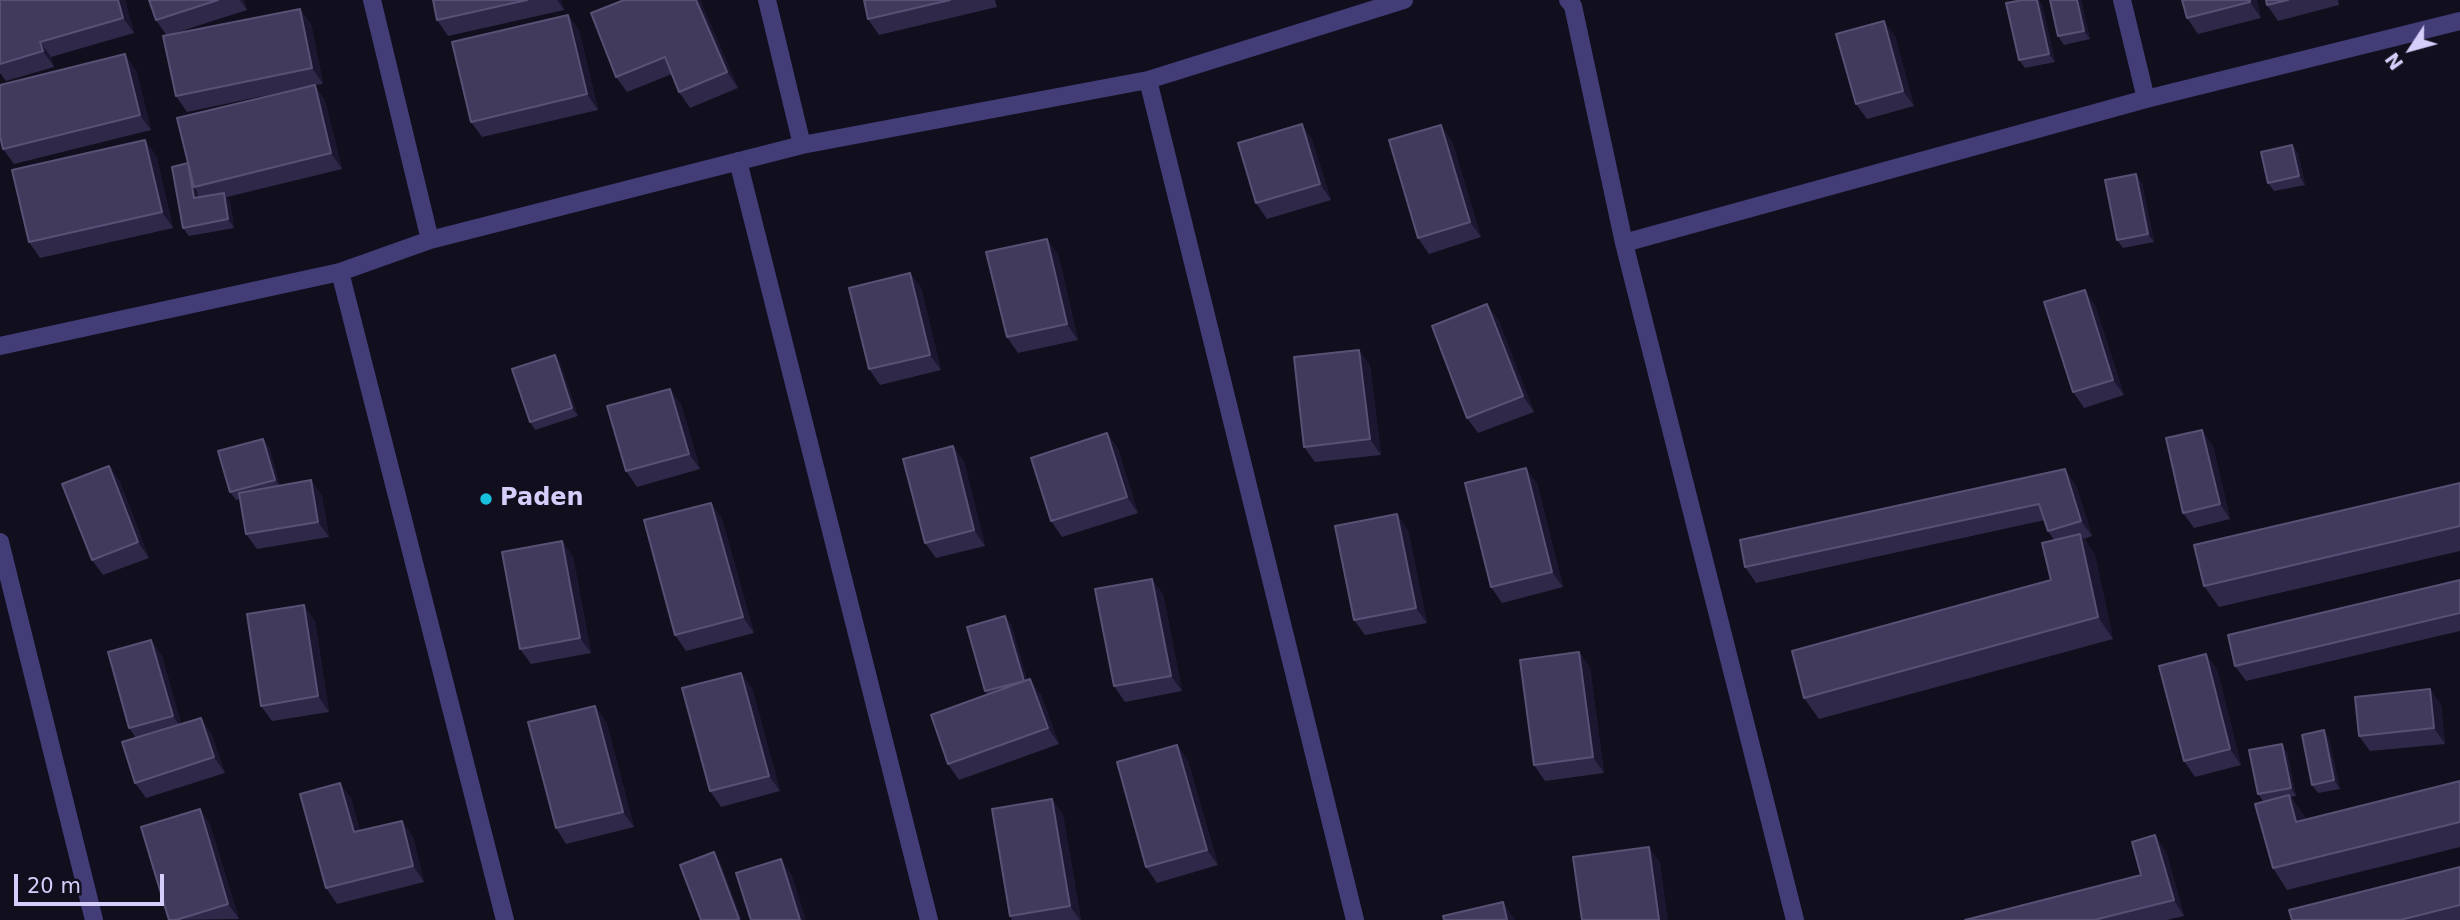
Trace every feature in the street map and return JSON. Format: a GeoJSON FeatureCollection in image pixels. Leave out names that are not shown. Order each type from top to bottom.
{"type":"FeatureCollection","features":[{"type":"Feature","properties":{"kind":"street"},"geometry":{"type":"LineString","coordinates":[[372,0],[430,240]]}},
{"type":"Feature","properties":{"kind":"street"},"geometry":{"type":"LineString","coordinates":[[767,0],[802,145]]}},
{"type":"Feature","properties":{"kind":"street"},"geometry":{"type":"LineString","coordinates":[[0,346],[340,272],[430,240],[802,145],[1148,80],[1404,0]]}},
{"type":"Feature","properties":{"kind":"street"},"geometry":{"type":"LineString","coordinates":[[1568,0],[1573,6],[1624,243],[1795,920]]}},
{"type":"Feature","properties":{"kind":"street"},"geometry":{"type":"LineString","coordinates":[[2122,0],[2146,99]]}},
{"type":"Feature","properties":{"kind":"street"},"geometry":{"type":"LineString","coordinates":[[1624,243],[2146,99],[2460,21]]}},
{"type":"Feature","properties":{"kind":"street"},"geometry":{"type":"LineString","coordinates":[[1148,80],[1355,920]]}},
{"type":"Feature","properties":{"kind":"street"},"geometry":{"type":"LineString","coordinates":[[738,161],[929,920]]}},
{"type":"Feature","properties":{"kind":"street"},"geometry":{"type":"LineString","coordinates":[[340,272],[505,920]]}},
{"type":"Feature","properties":{"kind":"street"},"geometry":{"type":"LineString","coordinates":[[0,542],[94,920]]}},
{"type":"Feature","properties":{"kind":"building"},"geometry":{"type":"Polygon","coordinates":[[[0,0],[118,0],[123,18],[40,42],[43,51],[0,64],[0,0]]]}},
{"type":"Feature","properties":{"kind":"building"},"geometry":{"type":"Polygon","coordinates":[[[149,0],[218,0],[156,20],[149,0]]]}},
{"type":"Feature","properties":{"kind":"building"},"geometry":{"type":"Polygon","coordinates":[[[433,0],[527,0],[437,20],[433,0]]]}},
{"type":"Feature","properties":{"kind":"building"},"geometry":{"type":"Polygon","coordinates":[[[624,0],[696,0],[727,72],[679,92],[665,57],[616,77],[591,13],[624,0]]]}},
{"type":"Feature","properties":{"kind":"building"},"geometry":{"type":"Polygon","coordinates":[[[864,0],[950,0],[868,19],[864,0]]]}},
{"type":"Feature","properties":{"kind":"building"},"geometry":{"type":"Polygon","coordinates":[[[2037,0],[2049,54],[2019,60],[2006,3],[2037,0]]]}},
{"type":"Feature","properties":{"kind":"building"},"geometry":{"type":"Polygon","coordinates":[[[2050,0],[2077,0],[2084,31],[2058,36],[2050,0]]]}},
{"type":"Feature","properties":{"kind":"building"},"geometry":{"type":"Polygon","coordinates":[[[2182,0],[2250,0],[2250,2],[2187,18],[2182,0]]]}},
{"type":"Feature","properties":{"kind":"building"},"geometry":{"type":"Polygon","coordinates":[[[2266,0],[2288,0],[2267,5],[2266,0]]]}},
{"type":"Feature","properties":{"kind":"building"},"geometry":{"type":"Polygon","coordinates":[[[300,9],[312,68],[176,96],[163,36],[300,9]]]}},
{"type":"Feature","properties":{"kind":"building"},"geometry":{"type":"Polygon","coordinates":[[[568,15],[587,94],[471,122],[452,42],[568,15]]]}},
{"type":"Feature","properties":{"kind":"building"},"geometry":{"type":"Polygon","coordinates":[[[1884,21],[1903,91],[1856,104],[1836,34],[1884,21]]]}},
{"type":"Feature","properties":{"kind":"building"},"geometry":{"type":"Polygon","coordinates":[[[125,54],[140,115],[3,149],[0,136],[0,85],[125,54]]]}},
{"type":"Feature","properties":{"kind":"building"},"geometry":{"type":"Polygon","coordinates":[[[315,85],[331,153],[194,187],[177,118],[315,85]]]}},
{"type":"Feature","properties":{"kind":"building"},"geometry":{"type":"Polygon","coordinates":[[[1302,124],[1320,184],[1256,203],[1238,143],[1302,124]]]}},
{"type":"Feature","properties":{"kind":"building"},"geometry":{"type":"Polygon","coordinates":[[[1441,125],[1470,222],[1418,238],[1389,140],[1441,125]]]}},
{"type":"Feature","properties":{"kind":"building"},"geometry":{"type":"Polygon","coordinates":[[[145,140],[162,212],[29,242],[12,170],[145,140]]]}},
{"type":"Feature","properties":{"kind":"building"},"geometry":{"type":"Polygon","coordinates":[[[2292,145],[2299,176],[2268,183],[2261,152],[2292,145]]]}},
{"type":"Feature","properties":{"kind":"building"},"geometry":{"type":"Polygon","coordinates":[[[188,163],[194,198],[224,193],[228,219],[183,228],[172,167],[188,163]]]}},
{"type":"Feature","properties":{"kind":"building"},"geometry":{"type":"Polygon","coordinates":[[[2136,174],[2148,234],[2117,240],[2105,180],[2136,174]]]}},
{"type":"Feature","properties":{"kind":"building"},"geometry":{"type":"Polygon","coordinates":[[[1047,239],[1067,324],[1007,337],[986,252],[1047,239]]]}},
{"type":"Feature","properties":{"kind":"building"},"geometry":{"type":"Polygon","coordinates":[[[910,273],[930,355],[869,369],[849,288],[910,273]]]}},
{"type":"Feature","properties":{"kind":"building"},"geometry":{"type":"Polygon","coordinates":[[[2085,290],[2113,380],[2073,392],[2044,302],[2085,290]]]}},
{"type":"Feature","properties":{"kind":"building"},"geometry":{"type":"Polygon","coordinates":[[[1487,304],[1523,396],[1467,418],[1432,326],[1487,304]]]}},
{"type":"Feature","properties":{"kind":"building"},"geometry":{"type":"Polygon","coordinates":[[[1359,350],[1370,439],[1304,447],[1294,357],[1359,350]]]}},
{"type":"Feature","properties":{"kind":"building"},"geometry":{"type":"Polygon","coordinates":[[[555,355],[572,408],[530,422],[512,369],[555,355]]]}},
{"type":"Feature","properties":{"kind":"building"},"geometry":{"type":"Polygon","coordinates":[[[670,389],[689,454],[626,471],[607,406],[670,389]]]}},
{"type":"Feature","properties":{"kind":"building"},"geometry":{"type":"Polygon","coordinates":[[[2202,430],[2220,504],[2183,513],[2166,438],[2202,430]]]}},
{"type":"Feature","properties":{"kind":"building"},"geometry":{"type":"Polygon","coordinates":[[[1107,433],[1127,497],[1051,521],[1031,458],[1107,433]]]}},
{"type":"Feature","properties":{"kind":"building"},"geometry":{"type":"Polygon","coordinates":[[[263,439],[275,480],[230,492],[218,451],[263,439]]]}},
{"type":"Feature","properties":{"kind":"building"},"geometry":{"type":"Polygon","coordinates":[[[953,446],[974,530],[925,543],[903,459],[953,446]]]}},
{"type":"Feature","properties":{"kind":"building"},"geometry":{"type":"Polygon","coordinates":[[[109,466],[138,542],[92,560],[62,484],[109,466]]]}},
{"type":"Feature","properties":{"kind":"building"},"geometry":{"type":"Polygon","coordinates":[[[1526,468],[1552,572],[1491,587],[1465,483],[1526,468]]]}},
{"type":"Feature","properties":{"kind":"building"},"geometry":{"type":"Polygon","coordinates":[[[2065,469],[2081,521],[2048,531],[2039,504],[1745,567],[1740,540],[2065,469]]]}},
{"type":"Feature","properties":{"kind":"building"},"geometry":{"type":"Polygon","coordinates":[[[311,480],[318,522],[246,534],[239,493],[311,480]]]}},
{"type":"Feature","properties":{"kind":"building"},"geometry":{"type":"Polygon","coordinates":[[[2460,483],[2460,526],[2204,586],[2194,545],[2460,483]]]}},
{"type":"Feature","properties":{"kind":"building"},"geometry":{"type":"Polygon","coordinates":[[[711,503],[743,617],[675,635],[644,520],[711,503]]]}},
{"type":"Feature","properties":{"kind":"building"},"geometry":{"type":"Polygon","coordinates":[[[1397,514],[1416,608],[1354,620],[1335,526],[1397,514]]]}},
{"type":"Feature","properties":{"kind":"building"},"geometry":{"type":"Polygon","coordinates":[[[2080,534],[2098,617],[1804,698],[1792,651],[2051,580],[2042,543],[2080,534]]]}},
{"type":"Feature","properties":{"kind":"building"},"geometry":{"type":"Polygon","coordinates":[[[562,541],[580,638],[520,649],[502,552],[562,541]]]}},
{"type":"Feature","properties":{"kind":"building"},"geometry":{"type":"Polygon","coordinates":[[[1152,579],[1171,676],[1114,686],[1095,589],[1152,579]]]}},
{"type":"Feature","properties":{"kind":"building"},"geometry":{"type":"Polygon","coordinates":[[[2460,580],[2460,613],[2235,666],[2228,635],[2460,580]]]}},
{"type":"Feature","properties":{"kind":"building"},"geometry":{"type":"Polygon","coordinates":[[[304,605],[318,696],[261,706],[247,614],[304,605]]]}},
{"type":"Feature","properties":{"kind":"building"},"geometry":{"type":"Polygon","coordinates":[[[1005,616],[1024,681],[985,691],[967,627],[1005,616]]]}},
{"type":"Feature","properties":{"kind":"building"},"geometry":{"type":"Polygon","coordinates":[[[151,640],[173,716],[129,728],[108,652],[151,640]]]}},
{"type":"Feature","properties":{"kind":"building"},"geometry":{"type":"Polygon","coordinates":[[[1579,652],[1593,757],[1534,765],[1520,660],[1579,652]]]}},
{"type":"Feature","properties":{"kind":"building"},"geometry":{"type":"Polygon","coordinates":[[[2206,654],[2230,749],[2184,761],[2159,666],[2206,654]]]}},
{"type":"Feature","properties":{"kind":"building"},"geometry":{"type":"Polygon","coordinates":[[[741,673],[769,776],[710,791],[682,688],[741,673]]]}},
{"type":"Feature","properties":{"kind":"building"},"geometry":{"type":"Polygon","coordinates":[[[1030,679],[1048,728],[948,764],[931,715],[1030,679]]]}},
{"type":"Feature","properties":{"kind":"building"},"geometry":{"type":"Polygon","coordinates":[[[2430,689],[2434,728],[2359,736],[2355,697],[2430,689]]]}},
{"type":"Feature","properties":{"kind":"building"},"geometry":{"type":"Polygon","coordinates":[[[595,706],[623,812],[556,828],[528,722],[595,706]]]}},
{"type":"Feature","properties":{"kind":"building"},"geometry":{"type":"Polygon","coordinates":[[[201,718],[214,757],[135,783],[122,742],[201,718]]]}},
{"type":"Feature","properties":{"kind":"building"},"geometry":{"type":"Polygon","coordinates":[[[2324,730],[2334,780],[2312,785],[2302,735],[2324,730]]]}},
{"type":"Feature","properties":{"kind":"building"},"geometry":{"type":"Polygon","coordinates":[[[2282,744],[2291,788],[2258,794],[2249,750],[2282,744]]]}},
{"type":"Feature","properties":{"kind":"building"},"geometry":{"type":"Polygon","coordinates":[[[1177,745],[1207,850],[1146,867],[1117,762],[1177,745]]]}},
{"type":"Feature","properties":{"kind":"building"},"geometry":{"type":"Polygon","coordinates":[[[2460,781],[2460,822],[2273,868],[2255,804],[2289,795],[2296,822],[2460,781]]]}},
{"type":"Feature","properties":{"kind":"building"},"geometry":{"type":"Polygon","coordinates":[[[340,783],[354,832],[402,821],[413,866],[326,888],[300,794],[340,783]]]}},
{"type":"Feature","properties":{"kind":"building"},"geometry":{"type":"Polygon","coordinates":[[[1052,799],[1070,906],[1010,916],[992,809],[1052,799]]]}},
{"type":"Feature","properties":{"kind":"building"},"geometry":{"type":"Polygon","coordinates":[[[200,809],[228,904],[169,920],[141,827],[200,809]]]}},
{"type":"Feature","properties":{"kind":"building"},"geometry":{"type":"Polygon","coordinates":[[[2155,835],[2174,900],[2094,920],[1965,920],[2141,875],[2132,842],[2155,835]]]}},
{"type":"Feature","properties":{"kind":"building"},"geometry":{"type":"Polygon","coordinates":[[[1649,847],[1659,920],[1582,920],[1573,857],[1649,847]]]}},
{"type":"Feature","properties":{"kind":"building"},"geometry":{"type":"Polygon","coordinates":[[[714,852],[739,919],[701,920],[680,865],[714,852]]]}},
{"type":"Feature","properties":{"kind":"building"},"geometry":{"type":"Polygon","coordinates":[[[781,859],[800,920],[751,920],[736,873],[781,859]]]}},
{"type":"Feature","properties":{"kind":"building"},"geometry":{"type":"Polygon","coordinates":[[[2460,867],[2460,905],[2400,920],[2292,920],[2289,910],[2460,867]]]}},
{"type":"Feature","properties":{"kind":"building"},"geometry":{"type":"Polygon","coordinates":[[[1503,902],[1507,920],[1444,920],[1443,916],[1503,902]]]}},
{"type":"Feature","properties":{"kind":"place","name":"Paden"},"geometry":{"type":"Point","coordinates":[486,499]}}]}
